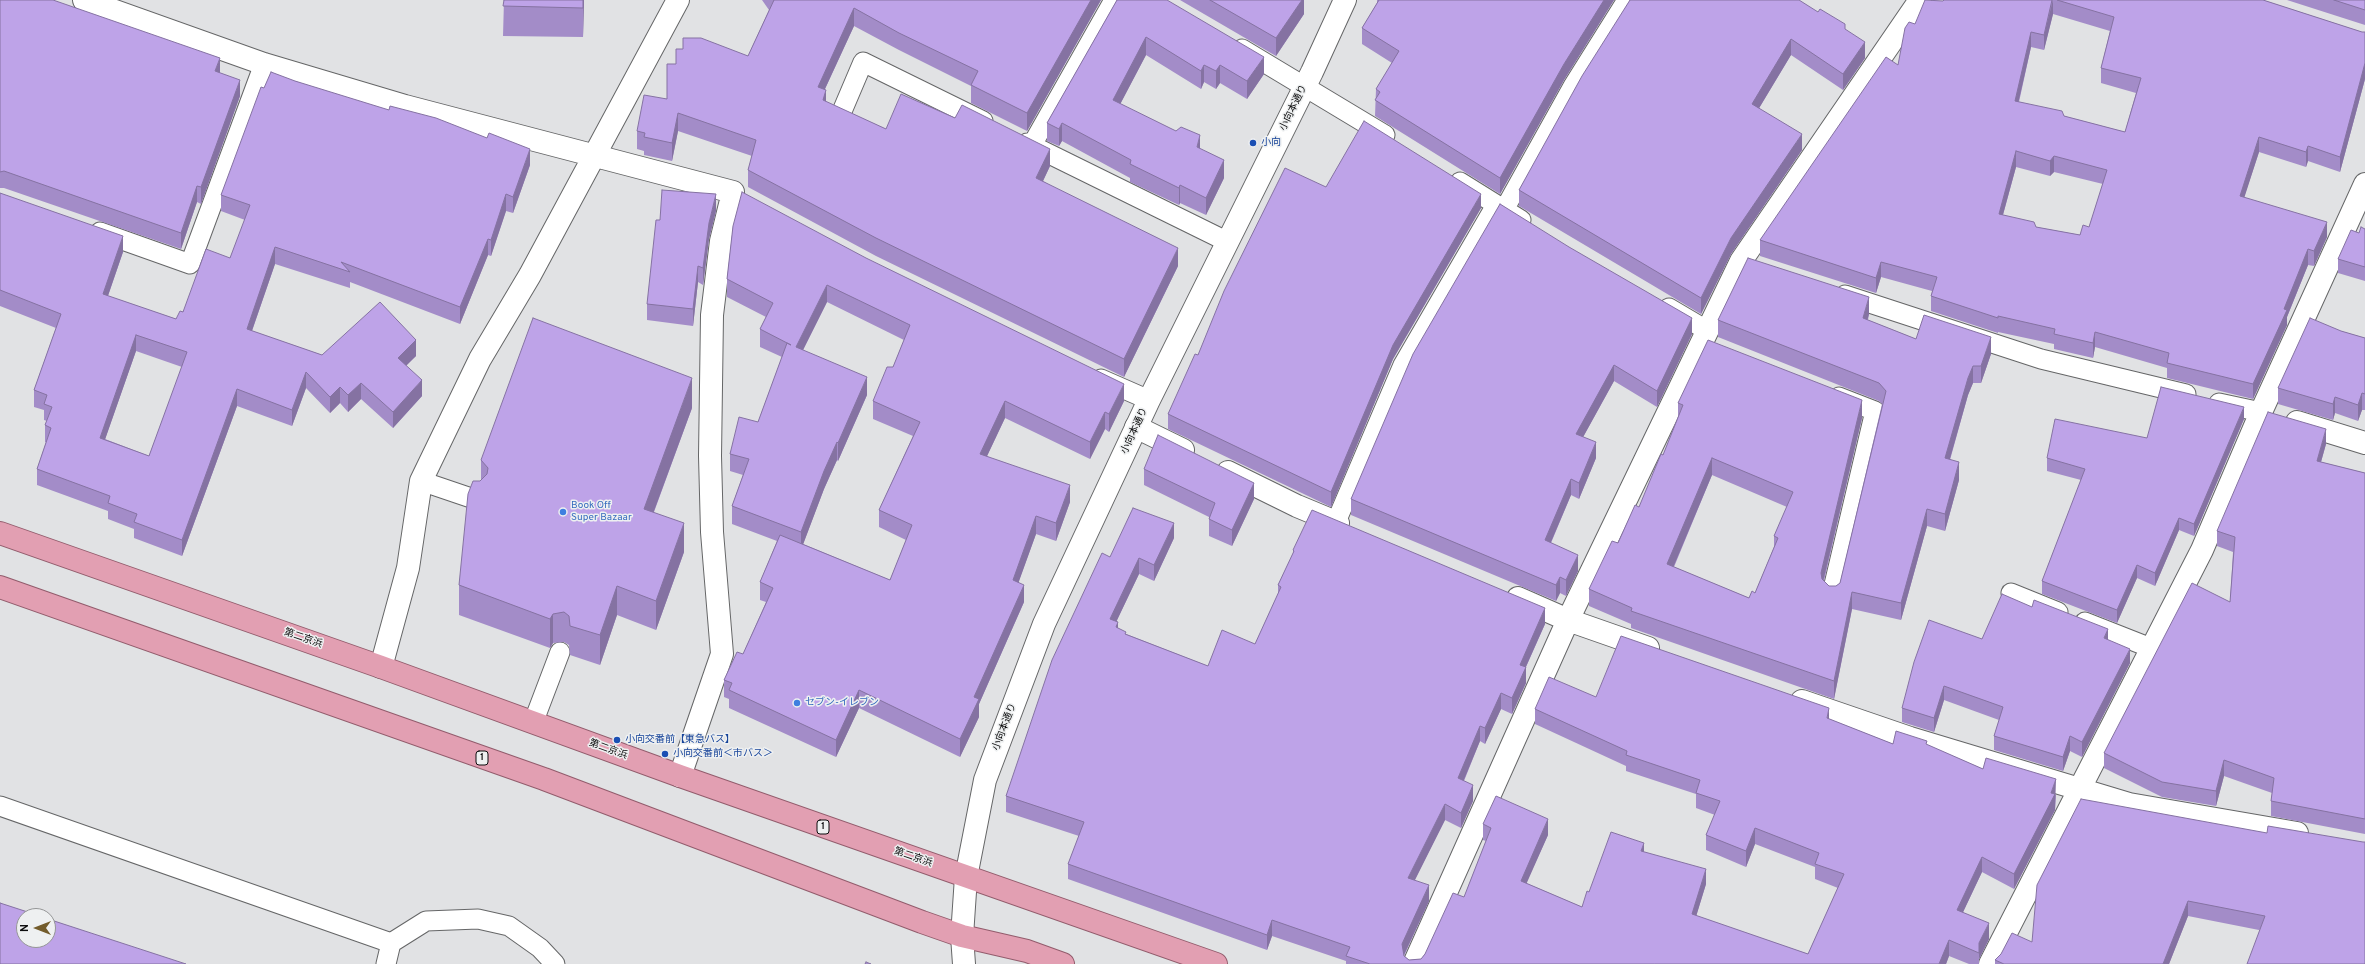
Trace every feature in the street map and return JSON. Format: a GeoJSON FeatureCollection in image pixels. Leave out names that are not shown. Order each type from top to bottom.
{"type":"FeatureCollection","features":[{"type":"Feature","properties":{"kind":"highway","name":"第二京浜"},"geometry":{"type":"LineString","coordinates":[[0,534],[382,667],[533,724],[1216,964]]}},
{"type":"Feature","properties":{"kind":"highway","name":"1"},"geometry":{"type":"LineString","coordinates":[[0,587],[536,777],[962,936],[1027,952],[1063,964]]}},
{"type":"Feature","properties":{"kind":"street"},"geometry":{"type":"LineString","coordinates":[[84,0],[264,64],[405,106],[593,155],[740,196],[721,241],[712,315],[710,472],[712,532],[722,654],[680,776]]}},
{"type":"Feature","properties":{"kind":"street"},"geometry":{"type":"LineString","coordinates":[[382,667],[408,568],[421,481],[480,359],[530,275],[593,155],[678,0]]}},
{"type":"Feature","properties":{"kind":"street","name":"小向本通り"},"geometry":{"type":"LineString","coordinates":[[962,936],[966,877],[985,780],[1044,624],[1149,400],[1228,242],[1345,0]]}},
{"type":"Feature","properties":{"kind":"street"},"geometry":{"type":"LineString","coordinates":[[1414,964],[1568,620],[1748,264],[1920,0]]}},
{"type":"Feature","properties":{"kind":"street"},"geometry":{"type":"LineString","coordinates":[[1990,964],[2078,789],[2202,550],[2261,412],[2365,184]]}},
{"type":"Feature","properties":{"kind":"street"},"geometry":{"type":"LineString","coordinates":[[2261,412],[2365,443]]}},
{"type":"Feature","properties":{"kind":"street"},"geometry":{"type":"LineString","coordinates":[[1136,427],[1297,506],[1358,531]]}},
{"type":"Feature","properties":{"kind":"street"},"geometry":{"type":"LineString","coordinates":[[1496,589],[1568,620],[1665,654]]}},
{"type":"Feature","properties":{"kind":"street"},"geometry":{"type":"LineString","coordinates":[[1784,695],[1910,738],[2129,804],[2318,837]]}},
{"type":"Feature","properties":{"kind":"street"},"geometry":{"type":"LineString","coordinates":[[962,936],[964,964]]}},
{"type":"Feature","properties":{"kind":"lane"},"geometry":{"type":"LineString","coordinates":[[1032,145],[1114,0]]}},
{"type":"Feature","properties":{"kind":"lane"},"geometry":{"type":"LineString","coordinates":[[1336,522],[1403,365],[1627,0]]}},
{"type":"Feature","properties":{"kind":"lane"},"geometry":{"type":"LineString","coordinates":[[1224,39],[1304,85],[1397,143]]}},
{"type":"Feature","properties":{"kind":"lane"},"geometry":{"type":"LineString","coordinates":[[843,109],[863,62],[1228,242]]}},
{"type":"Feature","properties":{"kind":"lane"},"geometry":{"type":"LineString","coordinates":[[80,226],[190,264],[264,64]]}},
{"type":"Feature","properties":{"kind":"lane"},"geometry":{"type":"LineString","coordinates":[[1443,172],[1536,230]]}},
{"type":"Feature","properties":{"kind":"lane"},"geometry":{"type":"LineString","coordinates":[[1831,291],[2041,359],[2261,412]]}},
{"type":"Feature","properties":{"kind":"lane"},"geometry":{"type":"LineString","coordinates":[[1654,300],[1708,341]]}},
{"type":"Feature","properties":{"kind":"lane"},"geometry":{"type":"LineString","coordinates":[[1086,372],[1149,400]]}},
{"type":"Feature","properties":{"kind":"lane"},"geometry":{"type":"LineString","coordinates":[[1824,391],[1875,411],[1832,593]]}},
{"type":"Feature","properties":{"kind":"lane"},"geometry":{"type":"LineString","coordinates":[[421,481],[477,500]]}},
{"type":"Feature","properties":{"kind":"lane"},"geometry":{"type":"LineString","coordinates":[[2011,593],[2151,648]]}},
{"type":"Feature","properties":{"kind":"lane"},"geometry":{"type":"LineString","coordinates":[[533,724],[560,652]]}},
{"type":"Feature","properties":{"kind":"lane"},"geometry":{"type":"LineString","coordinates":[[0,806],[391,943]]}},
{"type":"Feature","properties":{"kind":"lane"},"geometry":{"type":"LineString","coordinates":[[386,964],[391,943],[426,921],[478,919],[509,926],[540,948],[555,964]]}},
{"type":"Feature","properties":{"kind":"building"},"geometry":{"type":"Polygon","coordinates":[[[0,0],[53,0],[220,58],[215,71],[240,80],[201,187],[197,186],[181,233],[4,171],[0,172],[0,0]]]}},
{"type":"Feature","properties":{"kind":"building"},"geometry":{"type":"Polygon","coordinates":[[[504,0],[583,0],[583,8],[503,6],[504,0]]]}},
{"type":"Feature","properties":{"kind":"building"},"geometry":{"type":"Polygon","coordinates":[[[774,0],[1091,0],[1027,113],[971,85],[978,71],[899,33],[854,8],[818,87],[826,90],[823,100],[886,129],[901,94],[955,118],[962,105],[1050,149],[1036,178],[1178,248],[1124,359],[876,238],[748,170],[756,140],[678,113],[672,143],[644,137],[645,133],[637,131],[644,95],[667,99],[667,64],[676,64],[676,49],[683,49],[683,38],[701,38],[748,56],[774,0]]]}},
{"type":"Feature","properties":{"kind":"building"},"geometry":{"type":"Polygon","coordinates":[[[1117,0],[1167,0],[1264,57],[1247,81],[1220,65],[1216,71],[1204,65],[1201,71],[1146,37],[1113,100],[1176,131],[1181,127],[1200,135],[1197,147],[1224,160],[1206,198],[1180,185],[1179,188],[1130,164],[1131,160],[1062,123],[1059,129],[1047,123],[1117,0]]]}},
{"type":"Feature","properties":{"kind":"building"},"geometry":{"type":"Polygon","coordinates":[[[1210,0],[1302,0],[1276,38],[1210,0]]]}},
{"type":"Feature","properties":{"kind":"building"},"geometry":{"type":"Polygon","coordinates":[[[1379,0],[1604,0],[1564,64],[1500,178],[1375,100],[1380,92],[1376,89],[1399,51],[1362,28],[1379,0]]]}},
{"type":"Feature","properties":{"kind":"building"},"geometry":{"type":"Polygon","coordinates":[[[1630,0],[1799,0],[1818,12],[1820,9],[1845,24],[1845,29],[1865,42],[1843,74],[1791,39],[1752,104],[1802,134],[1731,238],[1701,298],[1519,190],[1582,76],[1630,0]]]}},
{"type":"Feature","properties":{"kind":"building"},"geometry":{"type":"Polygon","coordinates":[[[1925,0],[2052,0],[2044,35],[2031,32],[2015,101],[2062,111],[2064,116],[2125,132],[2141,78],[2101,68],[2114,17],[2057,0],[2263,0],[2365,32],[2365,63],[2340,157],[2308,146],[2306,152],[2259,137],[2240,196],[2327,222],[2314,251],[2308,249],[2284,309],[2287,310],[2253,384],[2167,363],[2169,353],[2095,332],[2093,343],[2054,334],[2055,329],[1998,316],[1998,318],[1931,296],[1937,277],[1881,262],[1876,278],[1760,240],[1886,57],[1898,65],[1905,28],[1909,22],[1915,24],[1925,0]],[[2016,151],[1999,214],[2034,222],[2036,227],[2080,235],[2083,225],[2089,227],[2107,170],[2054,156],[2050,161],[2016,151]]]}},
{"type":"Feature","properties":{"kind":"building"},"geometry":{"type":"Polygon","coordinates":[[[2334,0],[2365,0],[2365,10],[2334,0]]]}},
{"type":"Feature","properties":{"kind":"building"},"geometry":{"type":"Polygon","coordinates":[[[271,72],[295,81],[389,110],[390,106],[436,118],[487,138],[489,133],[530,149],[513,197],[506,194],[491,240],[488,239],[460,307],[341,262],[350,272],[275,247],[247,329],[322,355],[380,302],[416,340],[398,358],[422,380],[393,412],[361,383],[348,395],[340,387],[330,397],[306,372],[292,410],[237,389],[182,540],[134,522],[137,514],[108,503],[110,496],[37,469],[51,428],[45,425],[52,407],[44,404],[47,395],[34,390],[61,314],[0,290],[0,193],[123,236],[103,294],[176,319],[180,311],[183,312],[206,249],[230,258],[250,205],[221,195],[261,87],[264,88],[271,72]],[[136,335],[100,438],[149,456],[187,352],[136,335]]]}},
{"type":"Feature","properties":{"kind":"building"},"geometry":{"type":"Polygon","coordinates":[[[1364,121],[1481,194],[1393,345],[1331,492],[1168,414],[1195,354],[1198,355],[1224,291],[1285,168],[1326,187],[1364,121]]]}},
{"type":"Feature","properties":{"kind":"building"},"geometry":{"type":"Polygon","coordinates":[[[662,190],[716,194],[709,223],[703,268],[698,266],[693,309],[647,304],[656,220],[660,220],[662,190]]]}},
{"type":"Feature","properties":{"kind":"building"},"geometry":{"type":"Polygon","coordinates":[[[742,192],[866,258],[1124,384],[1109,414],[1105,412],[1090,442],[1005,401],[980,454],[1070,485],[1056,523],[1036,516],[1013,580],[1024,585],[974,697],[979,699],[960,739],[859,690],[836,740],[729,690],[732,683],[724,680],[737,652],[743,654],[773,588],[760,582],[780,535],[890,580],[912,525],[879,510],[920,422],[873,401],[887,367],[893,367],[910,325],[827,285],[796,347],[867,377],[824,471],[801,532],[732,506],[749,459],[730,454],[739,417],[758,422],[787,343],[791,345],[760,329],[773,303],[727,279],[733,226],[742,192]]]}},
{"type":"Feature","properties":{"kind":"building"},"geometry":{"type":"Polygon","coordinates":[[[1500,204],[1569,247],[1692,318],[1657,391],[1614,365],[1576,434],[1596,442],[1579,483],[1571,479],[1545,540],[1578,555],[1566,580],[1560,577],[1556,585],[1351,499],[1413,354],[1500,204]]]}},
{"type":"Feature","properties":{"kind":"building"},"geometry":{"type":"Polygon","coordinates":[[[2361,227],[2365,229],[2365,267],[2338,259],[2351,230],[2359,233],[2361,227]]]}},
{"type":"Feature","properties":{"kind":"building"},"geometry":{"type":"Polygon","coordinates":[[[1748,258],[1869,297],[1863,318],[1916,339],[1924,315],[1991,337],[1981,366],[1973,366],[1968,378],[1945,458],[1959,462],[1945,514],[1927,509],[1901,603],[1852,592],[1834,681],[1631,611],[1632,608],[1589,589],[1612,541],[1618,543],[1635,505],[1639,507],[1661,454],[1663,455],[1683,405],[1678,403],[1708,340],[1862,400],[1821,573],[1822,579],[1829,586],[1836,586],[1840,583],[1886,391],[1879,383],[1718,320],[1748,258]],[[1712,458],[1667,564],[1749,598],[1752,591],[1755,593],[1778,538],[1774,536],[1793,492],[1712,458]]]}},
{"type":"Feature","properties":{"kind":"building","name":"Book Off Super Bazaar"},"geometry":{"type":"Polygon","coordinates":[[[533,318],[692,378],[644,509],[684,523],[656,601],[617,586],[600,635],[570,626],[569,616],[564,612],[553,614],[550,619],[459,585],[468,494],[473,481],[480,481],[487,474],[488,468],[481,460],[533,318]]]}},
{"type":"Feature","properties":{"kind":"building"},"geometry":{"type":"Polygon","coordinates":[[[2310,318],[2341,331],[2365,338],[2365,394],[2362,393],[2358,405],[2335,397],[2333,404],[2278,388],[2310,318]]]}},
{"type":"Feature","properties":{"kind":"building"},"geometry":{"type":"Polygon","coordinates":[[[2161,387],[2244,407],[2194,524],[2179,518],[2155,573],[2137,565],[2117,610],[2042,581],[2085,469],[2047,458],[2055,419],[2147,438],[2161,387]]]}},
{"type":"Feature","properties":{"kind":"building"},"geometry":{"type":"Polygon","coordinates":[[[2268,412],[2326,429],[2317,461],[2365,473],[2365,819],[2271,801],[2274,778],[2224,760],[2216,791],[2162,782],[2104,753],[2192,583],[2230,602],[2235,537],[2217,531],[2268,412]]]}},
{"type":"Feature","properties":{"kind":"building"},"geometry":{"type":"Polygon","coordinates":[[[1158,435],[1254,483],[1232,530],[1209,519],[1215,503],[1144,469],[1158,435]]]}},
{"type":"Feature","properties":{"kind":"building"},"geometry":{"type":"Polygon","coordinates":[[[1133,508],[1174,523],[1154,565],[1139,558],[1110,619],[1118,622],[1116,627],[1126,632],[1125,634],[1208,666],[1222,630],[1255,644],[1281,587],[1278,585],[1312,510],[1545,608],[1520,665],[1526,667],[1512,698],[1501,693],[1485,728],[1480,726],[1458,778],[1473,785],[1461,813],[1445,804],[1408,878],[1429,885],[1402,944],[1404,956],[1409,960],[1421,959],[1425,954],[1453,893],[1464,897],[1491,828],[1483,824],[1496,796],[1548,819],[1521,881],[1582,907],[1611,832],[1644,843],[1641,851],[1706,869],[1692,914],[1808,954],[1844,874],[1815,864],[1819,853],[1755,828],[1746,851],[1706,835],[1720,801],[1696,793],[1700,780],[1626,755],[1627,751],[1535,709],[1549,677],[1596,697],[1621,636],[1829,708],[1827,718],[1893,744],[1896,731],[1927,741],[1926,744],[1983,769],[1986,758],[2056,779],[2051,793],[2055,794],[2014,874],[1982,857],[1957,910],[1989,923],[1979,943],[1979,953],[1949,940],[1939,964],[1370,964],[1346,956],[1350,947],[1272,920],[1267,935],[1068,864],[1084,822],[1006,796],[1052,660],[1102,553],[1110,557],[1133,508]]]}},
{"type":"Feature","properties":{"kind":"building"},"geometry":{"type":"Polygon","coordinates":[[[2002,594],[2032,607],[2034,600],[2108,629],[2104,638],[2130,649],[2082,742],[2070,736],[2063,757],[1994,736],[2003,707],[1944,686],[1934,718],[1902,708],[1914,662],[1929,620],[1982,639],[2002,594]]]}},
{"type":"Feature","properties":{"kind":"building"},"geometry":{"type":"Polygon","coordinates":[[[2081,799],[2267,833],[2268,826],[2365,842],[2365,964],[2247,964],[2265,916],[2188,901],[2163,964],[2004,964],[1995,960],[2001,954],[2012,933],[2032,942],[2037,885],[2081,799]]]}},
{"type":"Feature","properties":{"kind":"building"},"geometry":{"type":"Polygon","coordinates":[[[0,903],[16,908],[16,948],[56,948],[56,922],[186,964],[0,964],[0,903]]]}},
{"type":"Feature","properties":{"kind":"place","name":"小向"},"geometry":{"type":"Point","coordinates":[1253,143]}},
{"type":"Feature","properties":{"kind":"place","name":"Book Off Super Bazaar"},"geometry":{"type":"Point","coordinates":[563,512]}},
{"type":"Feature","properties":{"kind":"place","name":"セブン-イレブン"},"geometry":{"type":"Point","coordinates":[797,703]}},
{"type":"Feature","properties":{"kind":"place","name":"小向交番前【東急バス】"},"geometry":{"type":"Point","coordinates":[617,740]}},
{"type":"Feature","properties":{"kind":"place","name":"小向交番前＜市バス＞"},"geometry":{"type":"Point","coordinates":[665,754]}}]}
